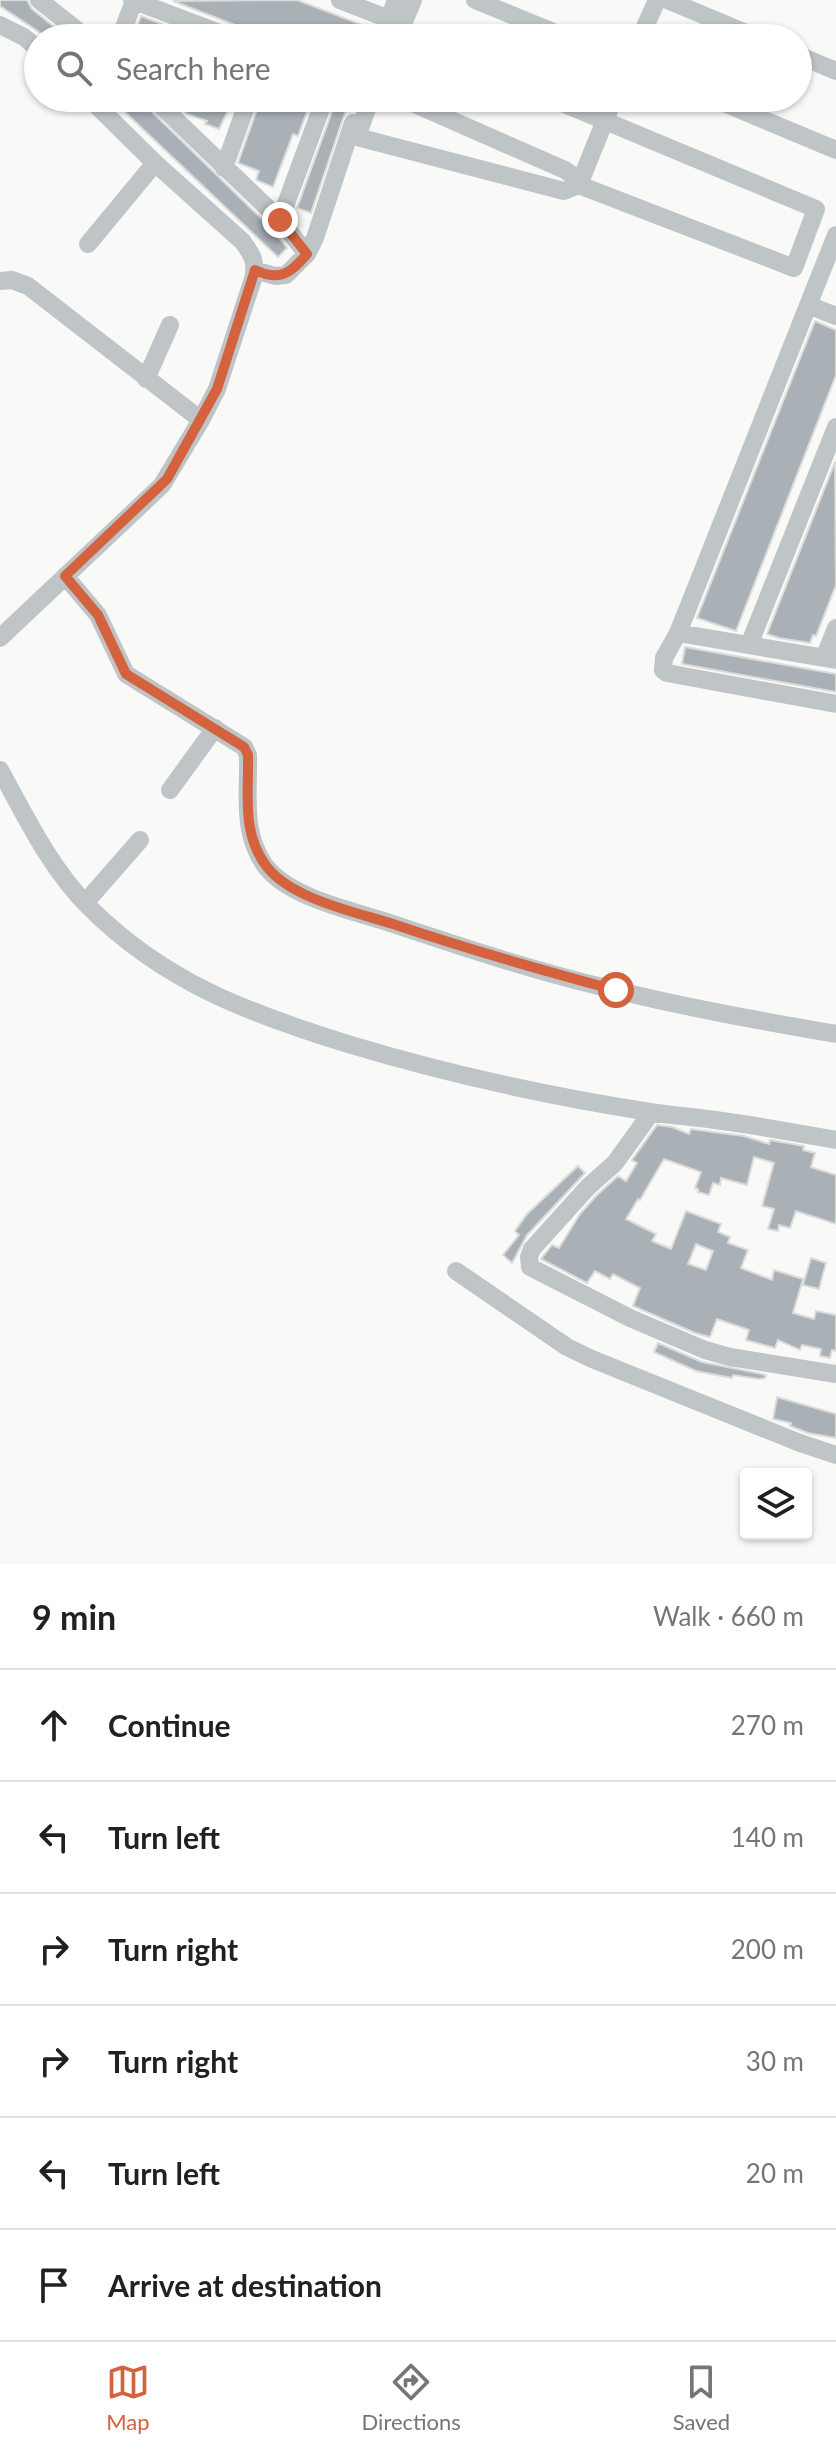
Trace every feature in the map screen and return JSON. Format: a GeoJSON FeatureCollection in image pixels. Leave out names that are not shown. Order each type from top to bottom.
{"type":"FeatureCollection","features":[{"type":"Feature","properties":{"kind":"street"},"geometry":{"type":"LineString","coordinates":[[39,0],[69,24]]}},
{"type":"Feature","properties":{"kind":"street"},"geometry":{"type":"LineString","coordinates":[[125,24],[133,0],[155,3],[186,24]]}},
{"type":"Feature","properties":{"kind":"street"},"geometry":{"type":"LineString","coordinates":[[340,0],[389,19]]}},
{"type":"Feature","properties":{"kind":"street"},"geometry":{"type":"LineString","coordinates":[[387,24],[396,0]]}},
{"type":"Feature","properties":{"kind":"street"},"geometry":{"type":"LineString","coordinates":[[403,24],[413,0]]}},
{"type":"Feature","properties":{"kind":"street"},"geometry":{"type":"LineString","coordinates":[[475,0],[534,24]]}},
{"type":"Feature","properties":{"kind":"street"},"geometry":{"type":"LineString","coordinates":[[646,24],[657,0]]}},
{"type":"Feature","properties":{"kind":"street"},"geometry":{"type":"LineString","coordinates":[[667,0],[724,24]]}},
{"type":"Feature","properties":{"kind":"street"},"geometry":{"type":"LineString","coordinates":[[0,25],[24,37]]}},
{"type":"Feature","properties":{"kind":"street"},"geometry":{"type":"LineString","coordinates":[[812,61],[836,71]]}},
{"type":"Feature","properties":{"kind":"street"},"geometry":{"type":"LineString","coordinates":[[0,638],[162,485],[217,389],[255,270],[253,256],[242,241],[103,112]]}},
{"type":"Feature","properties":{"kind":"street"},"geometry":{"type":"LineString","coordinates":[[177,112],[224,168],[280,220],[307,254]]}},
{"type":"Feature","properties":{"kind":"street"},"geometry":{"type":"LineString","coordinates":[[224,168],[244,112]]}},
{"type":"Feature","properties":{"kind":"street"},"geometry":{"type":"LineString","coordinates":[[280,220],[320,112]]}},
{"type":"Feature","properties":{"kind":"street"},"geometry":{"type":"LineString","coordinates":[[255,270],[275,276],[286,275],[307,254],[357,112]]}},
{"type":"Feature","properties":{"kind":"street"},"geometry":{"type":"LineString","coordinates":[[366,112],[357,137],[560,191],[573,190],[579,185],[608,112]]}},
{"type":"Feature","properties":{"kind":"street"},"geometry":{"type":"LineString","coordinates":[[433,112],[565,170],[576,178],[579,185],[794,268],[816,209],[584,112]]}},
{"type":"Feature","properties":{"kind":"street"},"geometry":{"type":"LineString","coordinates":[[745,112],[836,150]]}},
{"type":"Feature","properties":{"kind":"street"},"geometry":{"type":"LineString","coordinates":[[88,244],[155,163]]}},
{"type":"Feature","properties":{"kind":"street"},"geometry":{"type":"LineString","coordinates":[[836,235],[678,633],[663,662],[663,670],[667,673],[836,704]]}},
{"type":"Feature","properties":{"kind":"street"},"geometry":{"type":"LineString","coordinates":[[0,281],[12,280],[28,286],[201,420]]}},
{"type":"Feature","properties":{"kind":"street"},"geometry":{"type":"LineString","coordinates":[[808,305],[836,316]]}},
{"type":"Feature","properties":{"kind":"street"},"geometry":{"type":"LineString","coordinates":[[146,379],[170,325]]}},
{"type":"Feature","properties":{"kind":"street"},"geometry":{"type":"LineString","coordinates":[[749,645],[836,427]]}},
{"type":"Feature","properties":{"kind":"street"},"geometry":{"type":"LineString","coordinates":[[65,576],[98,615],[126,674],[240,744],[247,752],[251,839],[268,869],[297,891],[479,953],[604,987],[836,1034]]}},
{"type":"Feature","properties":{"kind":"street"},"geometry":{"type":"LineString","coordinates":[[678,633],[830,659],[836,628]]}},
{"type":"Feature","properties":{"kind":"street"},"geometry":{"type":"LineString","coordinates":[[170,790],[215,728]]}},
{"type":"Feature","properties":{"kind":"street"},"geometry":{"type":"LineString","coordinates":[[0,770],[48,857],[85,903],[165,970],[234,1004],[281,1023],[444,1071],[527,1090],[651,1113],[723,1121],[836,1140]]}},
{"type":"Feature","properties":{"kind":"street"},"geometry":{"type":"LineString","coordinates":[[85,903],[140,840]]}},
{"type":"Feature","properties":{"kind":"street"},"geometry":{"type":"LineString","coordinates":[[651,1113],[615,1163],[588,1187],[532,1249],[530,1267],[630,1318],[705,1350],[836,1374]]}},
{"type":"Feature","properties":{"kind":"street"},"geometry":{"type":"LineString","coordinates":[[456,1271],[537,1328],[579,1353],[836,1455]]}},
{"type":"Feature","properties":{"kind":"building"},"geometry":{"type":"Polygon","coordinates":[[[0,0],[27,0],[32,9],[51,24],[27,24],[0,6],[0,0]]]}},
{"type":"Feature","properties":{"kind":"building"},"geometry":{"type":"Polygon","coordinates":[[[297,0],[360,24],[233,24],[173,1],[297,0]]]}},
{"type":"Feature","properties":{"kind":"building"},"geometry":{"type":"Polygon","coordinates":[[[141,16],[162,24],[138,24],[141,16]]]}},
{"type":"Feature","properties":{"kind":"building"},"geometry":{"type":"Polygon","coordinates":[[[125,112],[152,112],[271,228],[287,248],[278,257],[125,112]]]}},
{"type":"Feature","properties":{"kind":"building"},"geometry":{"type":"Polygon","coordinates":[[[185,112],[227,112],[219,129],[185,112]]]}},
{"type":"Feature","properties":{"kind":"building"},"geometry":{"type":"Polygon","coordinates":[[[256,112],[307,112],[298,136],[293,134],[273,187],[256,180],[259,171],[238,163],[256,112]]]}},
{"type":"Feature","properties":{"kind":"building"},"geometry":{"type":"Polygon","coordinates":[[[332,112],[345,112],[311,213],[297,208],[332,112]]]}},
{"type":"Feature","properties":{"kind":"building"},"geometry":{"type":"Polygon","coordinates":[[[815,321],[836,330],[836,375],[736,631],[697,618],[815,321]]]}},
{"type":"Feature","properties":{"kind":"building"},"geometry":{"type":"Polygon","coordinates":[[[835,462],[836,585],[816,636],[813,635],[810,643],[767,634],[835,462]]]}},
{"type":"Feature","properties":{"kind":"building"},"geometry":{"type":"Polygon","coordinates":[[[685,647],[836,674],[836,692],[682,664],[685,647]]]}},
{"type":"Feature","properties":{"kind":"building"},"geometry":{"type":"Polygon","coordinates":[[[657,1125],[689,1134],[691,1129],[744,1136],[769,1144],[770,1140],[804,1146],[803,1150],[815,1153],[811,1167],[836,1175],[836,1224],[796,1211],[790,1228],[779,1225],[778,1231],[768,1229],[774,1209],[762,1206],[774,1163],[754,1157],[747,1185],[721,1178],[720,1185],[713,1183],[709,1195],[695,1188],[701,1172],[664,1159],[626,1219],[656,1234],[652,1241],[671,1249],[686,1211],[721,1224],[718,1232],[730,1237],[728,1243],[748,1250],[741,1268],[772,1280],[774,1270],[803,1279],[793,1313],[814,1319],[816,1311],[836,1315],[836,1351],[832,1350],[830,1358],[820,1356],[821,1349],[802,1345],[800,1350],[778,1340],[775,1348],[746,1340],[749,1330],[717,1319],[710,1337],[695,1333],[633,1306],[640,1288],[613,1274],[610,1279],[595,1271],[587,1283],[541,1259],[552,1245],[559,1248],[580,1214],[596,1196],[618,1176],[626,1181],[637,1163],[632,1160],[657,1125]],[[696,1244],[688,1264],[706,1270],[713,1251],[696,1244]]]}},
{"type":"Feature","properties":{"kind":"building"},"geometry":{"type":"Polygon","coordinates":[[[578,1166],[585,1173],[527,1235],[512,1263],[503,1255],[519,1235],[515,1231],[527,1214],[578,1166]]]}},
{"type":"Feature","properties":{"kind":"building"},"geometry":{"type":"Polygon","coordinates":[[[811,1258],[826,1263],[819,1289],[803,1285],[811,1258]]]}},
{"type":"Feature","properties":{"kind":"building"},"geometry":{"type":"Polygon","coordinates":[[[658,1343],[702,1362],[766,1375],[759,1379],[733,1375],[732,1378],[696,1371],[654,1352],[658,1343]]]}},
{"type":"Feature","properties":{"kind":"building"},"geometry":{"type":"Polygon","coordinates":[[[777,1397],[836,1414],[836,1438],[808,1433],[790,1426],[791,1423],[773,1419],[777,1397]]]}},
{"type":"Feature","properties":{"kind":"route"},"geometry":{"type":"LineString","coordinates":[[280,220],[307,254],[286,275],[275,276],[255,270],[217,389],[167,479],[65,576],[98,615],[126,674],[244,747],[248,755],[247,802],[251,839],[268,869],[286,884],[338,906],[479,953],[616,990]]}}]}
